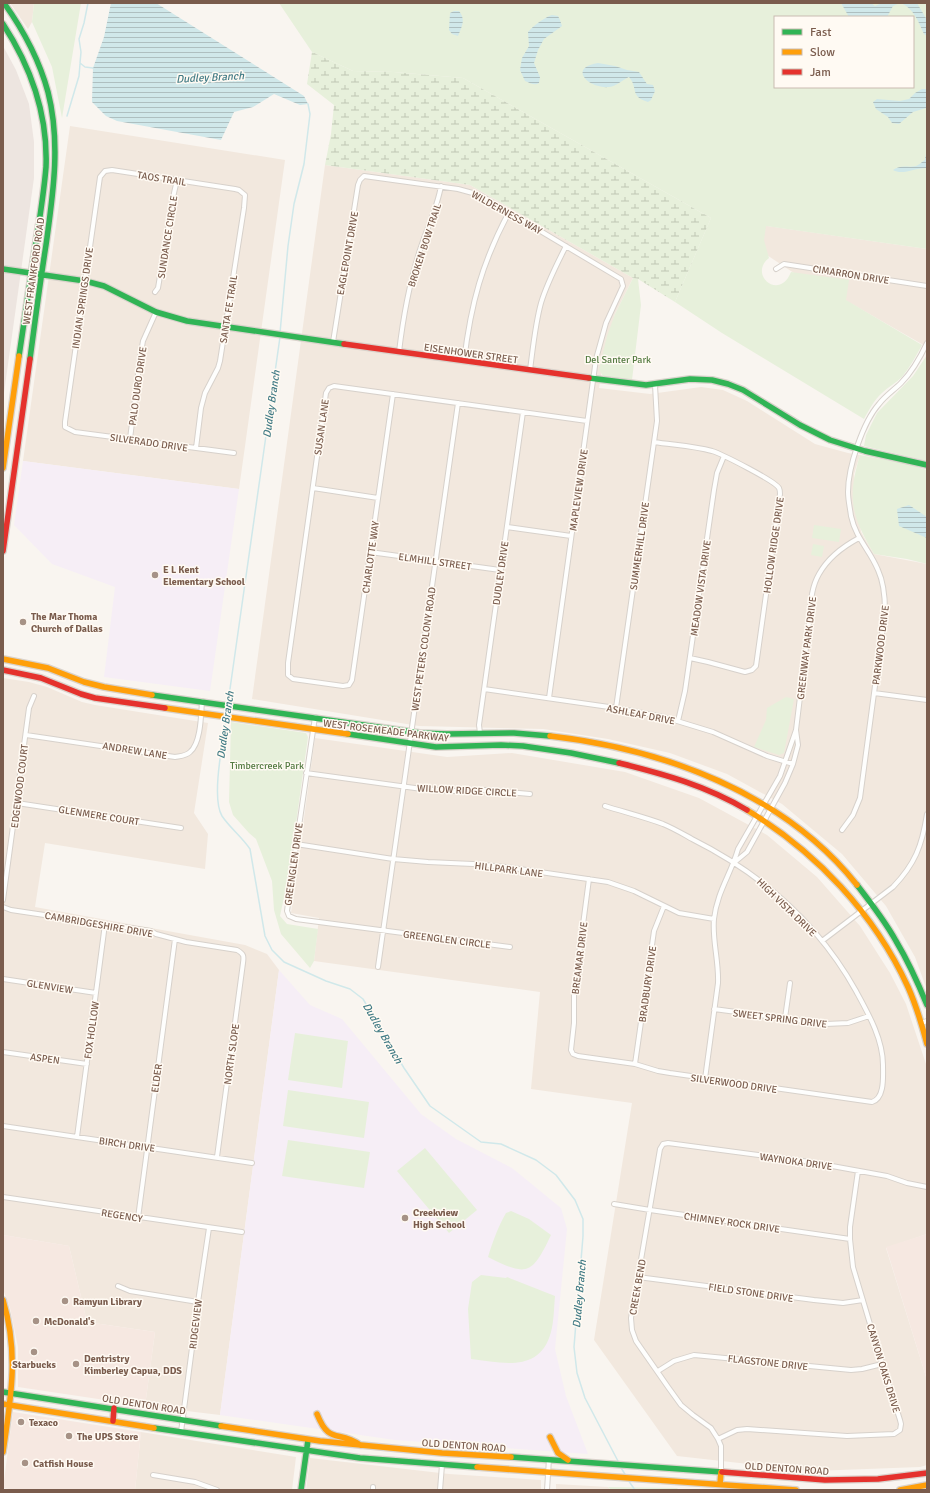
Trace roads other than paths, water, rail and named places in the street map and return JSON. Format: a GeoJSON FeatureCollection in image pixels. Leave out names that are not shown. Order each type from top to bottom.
{"type":"FeatureCollection","features":[{"type":"Feature","properties":{"kind":"main road","name":"WEST FRANKFORD ROAD"},"geometry":{"type":"LineString","coordinates":[[3,551],[42,275],[55,172],[56,139],[49,97],[36,54],[19,24],[4,3]]}},
{"type":"Feature","properties":{"kind":"main road","name":"WEST FRANKFORD ROAD"},"geometry":{"type":"LineString","coordinates":[[3,24],[26,63],[33,80],[46,139],[46,169],[3,468]]}},
{"type":"Feature","properties":{"kind":"main road","name":"EISENHOWER STREET"},"geometry":{"type":"LineString","coordinates":[[3,269],[85,281],[104,286],[156,312],[187,321],[630,384],[655,384],[701,378],[731,384],[816,434],[829,440],[857,449],[907,459],[927,465]]}},
{"type":"Feature","properties":{"kind":"main road","name":"WEST ROSEMEADE PARKWAY"},"geometry":{"type":"LineString","coordinates":[[3,659],[48,668],[84,682],[104,687],[435,734],[525,733],[605,745],[679,765],[744,793],[799,829],[833,859],[872,903],[905,955],[918,980],[927,1005]]}},
{"type":"Feature","properties":{"kind":"main road","name":"WEST ROSEMEADE PARKWAY"},"geometry":{"type":"LineString","coordinates":[[3,670],[41,678],[95,698],[201,714],[452,748],[498,745],[581,754],[632,766],[681,780],[715,793],[764,820],[790,838],[822,866],[846,891],[862,911],[904,978],[921,1023],[927,1044]]}},
{"type":"Feature","properties":{"kind":"main road"},"geometry":{"type":"LineString","coordinates":[[3,1300],[10,1330],[12,1352],[12,1377],[10,1393],[6,1404],[3,1452]]}},
{"type":"Feature","properties":{"kind":"main road","name":"OLD DENTON ROAD"},"geometry":{"type":"LineString","coordinates":[[3,1392],[114,1408],[308,1440],[442,1453],[844,1480],[878,1479],[927,1474]]}},
{"type":"Feature","properties":{"kind":"main road","name":"OLD DENTON ROAD"},"geometry":{"type":"LineString","coordinates":[[6,1404],[181,1432],[360,1458],[796,1490]]}},
{"type":"Feature","properties":{"kind":"main road"},"geometry":{"type":"LineString","coordinates":[[113,1421],[114,1408]]}},
{"type":"Feature","properties":{"kind":"main road"},"geometry":{"type":"LineString","coordinates":[[317,1414],[321,1425],[326,1432],[333,1436],[355,1441],[360,1445]]}},
{"type":"Feature","properties":{"kind":"main road"},"geometry":{"type":"LineString","coordinates":[[550,1437],[558,1453],[568,1461]]}},
{"type":"Feature","properties":{"kind":"main road"},"geometry":{"type":"LineString","coordinates":[[301,1490],[308,1440]]}},
{"type":"Feature","properties":{"kind":"main road"},"geometry":{"type":"LineString","coordinates":[[720,1484],[721,1472]]}},
{"type":"Feature","properties":{"kind":"main road"},"geometry":{"type":"LineString","coordinates":[[900,1490],[927,1486]]}},
{"type":"Feature","properties":{"kind":"street","name":"TAOS TRAIL"},"geometry":{"type":"LineString","coordinates":[[105,171],[112,170],[218,186]]}},
{"type":"Feature","properties":{"kind":"street","name":"INDIAN SPRINGS DRIVE"},"geometry":{"type":"LineString","coordinates":[[65,426],[64,422],[100,177],[105,171]]}},
{"type":"Feature","properties":{"kind":"street","name":"EAGLEPOINT DRIVE"},"geometry":{"type":"LineString","coordinates":[[333,342],[358,185],[364,176],[374,176]]}},
{"type":"Feature","properties":{"kind":"street","name":"WILDERNESS WAY"},"geometry":{"type":"LineString","coordinates":[[374,176],[471,192],[509,212],[617,276],[621,279],[623,286]]}},
{"type":"Feature","properties":{"kind":"street","name":"SUNDANCE CIRCLE"},"geometry":{"type":"LineString","coordinates":[[155,292],[158,288],[172,200],[177,180]]}},
{"type":"Feature","properties":{"kind":"street","name":"SANTA FE TRAIL"},"geometry":{"type":"LineString","coordinates":[[196,448],[201,408],[205,393],[218,368],[226,327],[245,195],[239,190],[218,186]]}},
{"type":"Feature","properties":{"kind":"street","name":"BROKEN BOW TRAIL"},"geometry":{"type":"LineString","coordinates":[[400,352],[408,290],[421,248],[436,208],[441,186]]}},
{"type":"Feature","properties":{"kind":"street"},"geometry":{"type":"LineString","coordinates":[[464,361],[471,315],[479,282],[493,243],[509,212]]}},
{"type":"Feature","properties":{"kind":"street"},"geometry":{"type":"LineString","coordinates":[[530,370],[541,303],[554,269],[566,246]]}},
{"type":"Feature","properties":{"kind":"street","name":"CIMARRON DRIVE"},"geometry":{"type":"LineString","coordinates":[[776,269],[784,264],[927,286]]}},
{"type":"Feature","properties":{"kind":"street","name":"MAPLEVIEW DRIVE"},"geometry":{"type":"LineString","coordinates":[[549,698],[593,379],[600,341],[606,323],[623,286]]}},
{"type":"Feature","properties":{"kind":"street","name":"PALO DURO DRIVE"},"geometry":{"type":"LineString","coordinates":[[130,440],[141,353],[144,341],[156,312]]}},
{"type":"Feature","properties":{"kind":"street","name":"PARKWOOD DRIVE"},"geometry":{"type":"LineString","coordinates":[[842,830],[853,815],[860,798],[885,597],[878,568],[859,538],[852,521],[848,492],[851,470],[863,430],[878,405],[911,372],[919,360],[927,343]]}},
{"type":"Feature","properties":{"kind":"street","name":"SUMMERHILL DRIVE"},"geometry":{"type":"LineString","coordinates":[[616,708],[654,442],[657,412],[655,384]]}},
{"type":"Feature","properties":{"kind":"street","name":"SUSAN LANE"},"geometry":{"type":"LineString","coordinates":[[315,682],[293,679],[288,675],[288,670],[326,393],[329,388],[334,386],[587,421]]}},
{"type":"Feature","properties":{"kind":"street","name":"CHARLOTTE WAY"},"geometry":{"type":"LineString","coordinates":[[315,682],[343,686],[349,685],[352,680],[393,394]]}},
{"type":"Feature","properties":{"kind":"street","name":"WEST PETERS COLONY ROAD"},"geometry":{"type":"LineString","coordinates":[[378,967],[458,403]]}},
{"type":"Feature","properties":{"kind":"street","name":"DUDLEY DRIVE"},"geometry":{"type":"LineString","coordinates":[[480,733],[479,725],[523,412]]}},
{"type":"Feature","properties":{"kind":"street","name":"SILVERADO DRIVE"},"geometry":{"type":"LineString","coordinates":[[65,426],[75,432],[234,453]]}},
{"type":"Feature","properties":{"kind":"street","name":"HOLLOW RIDGE DRIVE"},"geometry":{"type":"LineString","coordinates":[[654,442],[706,450],[724,456],[756,473],[780,489],[756,666],[752,670],[745,672],[690,658]]}},
{"type":"Feature","properties":{"kind":"street","name":"MEADOW VISTA DRIVE"},"geometry":{"type":"LineString","coordinates":[[678,721],[683,705],[714,490],[724,456]]}},
{"type":"Feature","properties":{"kind":"street"},"geometry":{"type":"LineString","coordinates":[[313,488],[378,498]]}},
{"type":"Feature","properties":{"kind":"street"},"geometry":{"type":"LineString","coordinates":[[507,527],[571,536]]}},
{"type":"Feature","properties":{"kind":"street","name":"GREENWAY PARK DRIVE"},"geometry":{"type":"LineString","coordinates":[[734,863],[747,852],[785,783],[793,764],[798,745],[796,730],[810,620],[811,598],[814,586],[827,562],[847,544],[859,538]]}},
{"type":"Feature","properties":{"kind":"street","name":"ELMHILL STREET"},"geometry":{"type":"LineString","coordinates":[[370,552],[500,570]]}},
{"type":"Feature","properties":{"kind":"street","name":"ASHLEAF DRIVE"},"geometry":{"type":"LineString","coordinates":[[484,689],[616,708],[678,721],[713,732],[767,756],[793,764]]}},
{"type":"Feature","properties":{"kind":"street"},"geometry":{"type":"LineString","coordinates":[[874,693],[927,700]]}},
{"type":"Feature","properties":{"kind":"street","name":"EDGEWOOD COURT"},"geometry":{"type":"LineString","coordinates":[[3,900],[29,708],[34,696]]}},
{"type":"Feature","properties":{"kind":"street","name":"ANDREW LANE"},"geometry":{"type":"LineString","coordinates":[[26,735],[175,756],[189,753],[196,746],[202,701]]}},
{"type":"Feature","properties":{"kind":"street","name":"GREENGLEN DRIVE"},"geometry":{"type":"LineString","coordinates":[[315,717],[287,911],[289,916],[296,919],[384,931]]}},
{"type":"Feature","properties":{"kind":"street","name":"GREENWAY PARK DRIVE"},"geometry":{"type":"LineString","coordinates":[[705,1079],[718,970],[714,939],[714,919],[720,890],[734,863],[738,849],[780,776],[790,743],[796,730]]}},
{"type":"Feature","properties":{"kind":"street","name":"WILLOW RIDGE CIRCLE"},"geometry":{"type":"LineString","coordinates":[[306,773],[434,790],[487,790],[530,794]]}},
{"type":"Feature","properties":{"kind":"street","name":"GLENMERE COURT"},"geometry":{"type":"LineString","coordinates":[[17,803],[181,828]]}},
{"type":"Feature","properties":{"kind":"street","name":"HIGH VISTA DRIVE"},"geometry":{"type":"LineString","coordinates":[[605,806],[663,824],[711,849],[766,885],[807,923],[849,979],[869,1016],[881,1048],[883,1073],[882,1087]]}},
{"type":"Feature","properties":{"kind":"street"},"geometry":{"type":"LineString","coordinates":[[822,941],[893,887],[908,870],[920,849],[927,814]]}},
{"type":"Feature","properties":{"kind":"street","name":"HILLPARK LANE"},"geometry":{"type":"LineString","coordinates":[[296,844],[393,859],[506,867],[589,879],[618,885],[634,891],[679,913],[714,919]]}},
{"type":"Feature","properties":{"kind":"street","name":"BREAMAR DRIVE"},"geometry":{"type":"LineString","coordinates":[[578,1056],[573,1054],[571,1050],[574,1023],[574,993],[589,879]]}},
{"type":"Feature","properties":{"kind":"street","name":"BRADBURY DRIVE"},"geometry":{"type":"LineString","coordinates":[[635,1064],[654,931],[664,906]]}},
{"type":"Feature","properties":{"kind":"street","name":"CAMBRIDGESHIRE DRIVE"},"geometry":{"type":"LineString","coordinates":[[3,907],[11,910],[151,931],[156,934],[186,942],[237,950],[242,953]]}},
{"type":"Feature","properties":{"kind":"street","name":"FOX HOLLOW"},"geometry":{"type":"LineString","coordinates":[[77,1137],[105,924]]}},
{"type":"Feature","properties":{"kind":"street","name":"GREENGLEN CIRCLE"},"geometry":{"type":"LineString","coordinates":[[384,931],[510,947]]}},
{"type":"Feature","properties":{"kind":"street","name":"ELDER"},"geometry":{"type":"LineString","coordinates":[[138,1218],[176,939]]}},
{"type":"Feature","properties":{"kind":"street","name":"NORTH SLOPE"},"geometry":{"type":"LineString","coordinates":[[217,1157],[244,956],[242,953]]}},
{"type":"Feature","properties":{"kind":"street","name":"GLENVIEW"},"geometry":{"type":"LineString","coordinates":[[3,979],[96,993]]}},
{"type":"Feature","properties":{"kind":"street"},"geometry":{"type":"LineString","coordinates":[[785,1018],[790,984]]}},
{"type":"Feature","properties":{"kind":"street","name":"SWEET SPRING DRIVE"},"geometry":{"type":"LineString","coordinates":[[714,1009],[826,1024],[848,1023],[869,1016]]}},
{"type":"Feature","properties":{"kind":"street"},"geometry":{"type":"LineString","coordinates":[[921,1023],[927,1021]]}},
{"type":"Feature","properties":{"kind":"street","name":"ASPEN"},"geometry":{"type":"LineString","coordinates":[[3,1052],[86,1064]]}},
{"type":"Feature","properties":{"kind":"street","name":"SILVERWOOD DRIVE"},"geometry":{"type":"LineString","coordinates":[[578,1056],[635,1064],[658,1071],[705,1079],[872,1102],[877,1101],[880,1097],[882,1087]]}},
{"type":"Feature","properties":{"kind":"street","name":"BIRCH DRIVE"},"geometry":{"type":"LineString","coordinates":[[3,1126],[252,1163]]}},
{"type":"Feature","properties":{"kind":"street","name":"WAYNOKA DRIVE"},"geometry":{"type":"LineString","coordinates":[[663,1144],[668,1143],[810,1162],[887,1176],[907,1183],[927,1187]]}},
{"type":"Feature","properties":{"kind":"street","name":"CREEK BEND"},"geometry":{"type":"LineString","coordinates":[[663,1144],[660,1149],[631,1318],[632,1330],[639,1345],[682,1405],[711,1428],[718,1439]]}},
{"type":"Feature","properties":{"kind":"street","name":"CANYON OAKS DRIVE"},"geometry":{"type":"LineString","coordinates":[[718,1439],[737,1430],[748,1429],[847,1436],[896,1433],[900,1430],[901,1424],[854,1268],[850,1227],[858,1171]]}},
{"type":"Feature","properties":{"kind":"street","name":"REGENCY"},"geometry":{"type":"LineString","coordinates":[[3,1197],[138,1218],[242,1232]]}},
{"type":"Feature","properties":{"kind":"street","name":"CHIMNEY ROCK DRIVE"},"geometry":{"type":"LineString","coordinates":[[614,1204],[850,1239]]}},
{"type":"Feature","properties":{"kind":"street","name":"RIDGEVIEW"},"geometry":{"type":"LineString","coordinates":[[181,1432],[209,1228]]}},
{"type":"Feature","properties":{"kind":"street","name":"FIELD STONE DRIVE"},"geometry":{"type":"LineString","coordinates":[[638,1277],[843,1303],[864,1300]]}},
{"type":"Feature","properties":{"kind":"street"},"geometry":{"type":"LineString","coordinates":[[118,1286],[130,1291],[198,1302]]}},
{"type":"Feature","properties":{"kind":"street","name":"FLAGSTONE DRIVE"},"geometry":{"type":"LineString","coordinates":[[658,1371],[674,1361],[694,1355],[851,1370],[882,1364]]}},
{"type":"Feature","properties":{"kind":"street"},"geometry":{"type":"LineString","coordinates":[[718,1439],[721,1446],[721,1472]]}},
{"type":"Feature","properties":{"kind":"street"},"geometry":{"type":"LineString","coordinates":[[547,1490],[549,1459]]}},
{"type":"Feature","properties":{"kind":"street"},"geometry":{"type":"LineString","coordinates":[[440,1490],[442,1465]]}},
{"type":"Feature","properties":{"kind":"street"},"geometry":{"type":"LineString","coordinates":[[153,1475],[195,1482],[217,1490]]}},
{"type":"Feature","properties":{"kind":"water"},"geometry":{"type":"Polygon","coordinates":[[[111,3],[156,3],[304,96],[308,104],[300,105],[274,94],[253,107],[234,112],[221,140],[117,121],[106,116],[92,102],[93,68],[104,37],[111,3]]]}},
{"type":"Feature","properties":{"kind":"water"},"geometry":{"type":"Polygon","coordinates":[[[841,3],[871,3],[875,6],[882,3],[900,3],[893,6],[888,16],[848,16],[841,3]]]}},
{"type":"Feature","properties":{"kind":"water"},"geometry":{"type":"Polygon","coordinates":[[[901,3],[917,3],[927,20],[927,36],[924,34],[918,20],[912,12],[901,3]]]}},
{"type":"Feature","properties":{"kind":"water"},"geometry":{"type":"Polygon","coordinates":[[[459,11],[463,20],[458,36],[452,34],[449,30],[450,13],[459,11]]]}},
{"type":"Feature","properties":{"kind":"water"},"geometry":{"type":"Polygon","coordinates":[[[552,15],[558,16],[562,26],[544,39],[538,50],[534,63],[540,77],[539,83],[532,84],[525,81],[520,70],[522,58],[529,46],[528,32],[539,22],[552,15]]]}},
{"type":"Feature","properties":{"kind":"water"},"geometry":{"type":"Polygon","coordinates":[[[598,63],[639,72],[647,84],[653,85],[655,91],[651,100],[648,102],[642,100],[636,95],[634,85],[629,77],[609,87],[594,85],[589,82],[584,78],[584,69],[598,63]]]}},
{"type":"Feature","properties":{"kind":"water"},"geometry":{"type":"Polygon","coordinates":[[[922,89],[927,89],[926,108],[913,112],[899,124],[892,123],[888,117],[876,109],[873,102],[877,99],[900,101],[909,99],[922,89]]]}},
{"type":"Feature","properties":{"kind":"water"},"geometry":{"type":"Polygon","coordinates":[[[927,147],[927,168],[905,172],[897,172],[893,170],[904,166],[918,165],[925,160],[927,147]]]}},
{"type":"Feature","properties":{"kind":"water"},"geometry":{"type":"Polygon","coordinates":[[[909,505],[927,517],[927,538],[899,526],[897,509],[909,505]]]}},
{"type":"Feature","properties":{"kind":"waterway","name":"Dudley Branch"},"geometry":{"type":"LineString","coordinates":[[88,3],[79,39],[81,52],[80,63],[85,67],[93,68],[94,70]]}},
{"type":"Feature","properties":{"kind":"waterway"},"geometry":{"type":"LineString","coordinates":[[67,116],[79,76],[80,64]]}},
{"type":"Feature","properties":{"kind":"waterway","name":"Dudley Branch"},"geometry":{"type":"LineString","coordinates":[[280,333],[288,246],[294,204],[304,164],[310,114],[308,104]]}},
{"type":"Feature","properties":{"kind":"waterway","name":"Dudley Branch"},"geometry":{"type":"LineString","coordinates":[[228,703],[280,337]]}},
{"type":"Feature","properties":{"kind":"waterway","name":"Dudley Branch"},"geometry":{"type":"LineString","coordinates":[[227,715],[228,707]]}},
{"type":"Feature","properties":{"kind":"waterway","name":"Dudley Branch"},"geometry":{"type":"LineString","coordinates":[[226,719],[219,769],[219,808],[225,820],[250,849],[265,936],[272,950],[284,962],[326,981],[350,989],[363,999],[404,1068],[430,1106],[481,1142],[501,1144],[536,1160],[556,1175],[575,1200],[583,1219],[574,1347],[577,1373],[585,1398],[619,1463]]}},
{"type":"Feature","properties":{"kind":"waterway","name":"Dudley Branch"},"geometry":{"type":"LineString","coordinates":[[620,1466],[626,1476]]}},
{"type":"Feature","properties":{"kind":"waterway","name":"Dudley Branch"},"geometry":{"type":"LineString","coordinates":[[628,1480],[635,1490]]}},
{"type":"Feature","properties":{"kind":"place","name":"E L Kent Elementary School"},"geometry":{"type":"Point","coordinates":[155,575]}},
{"type":"Feature","properties":{"kind":"place","name":"The Mar Thoma Church of Dallas"},"geometry":{"type":"Point","coordinates":[23,622]}},
{"type":"Feature","properties":{"kind":"place","name":"Creekview High School"},"geometry":{"type":"Point","coordinates":[405,1218]}},
{"type":"Feature","properties":{"kind":"place","name":"Ramyun Library"},"geometry":{"type":"Point","coordinates":[65,1301]}},
{"type":"Feature","properties":{"kind":"place","name":"McDonald's"},"geometry":{"type":"Point","coordinates":[36,1321]}},
{"type":"Feature","properties":{"kind":"place","name":"Starbucks"},"geometry":{"type":"Point","coordinates":[34,1352]}},
{"type":"Feature","properties":{"kind":"place","name":"Dentristry Kimberley Capua, DDS"},"geometry":{"type":"Point","coordinates":[76,1364]}},
{"type":"Feature","properties":{"kind":"place","name":"Texaco"},"geometry":{"type":"Point","coordinates":[21,1422]}},
{"type":"Feature","properties":{"kind":"place","name":"The UPS Store"},"geometry":{"type":"Point","coordinates":[69,1436]}},
{"type":"Feature","properties":{"kind":"place","name":"Catfish House"},"geometry":{"type":"Point","coordinates":[25,1463]}},
{"type":"Feature","properties":{"kind":"park label","name":"Del Santer Park"},"geometry":{"type":"Point","coordinates":[618,359]}},
{"type":"Feature","properties":{"kind":"park label","name":"Timbercreek Park"},"geometry":{"type":"Point","coordinates":[267,765]}}]}
